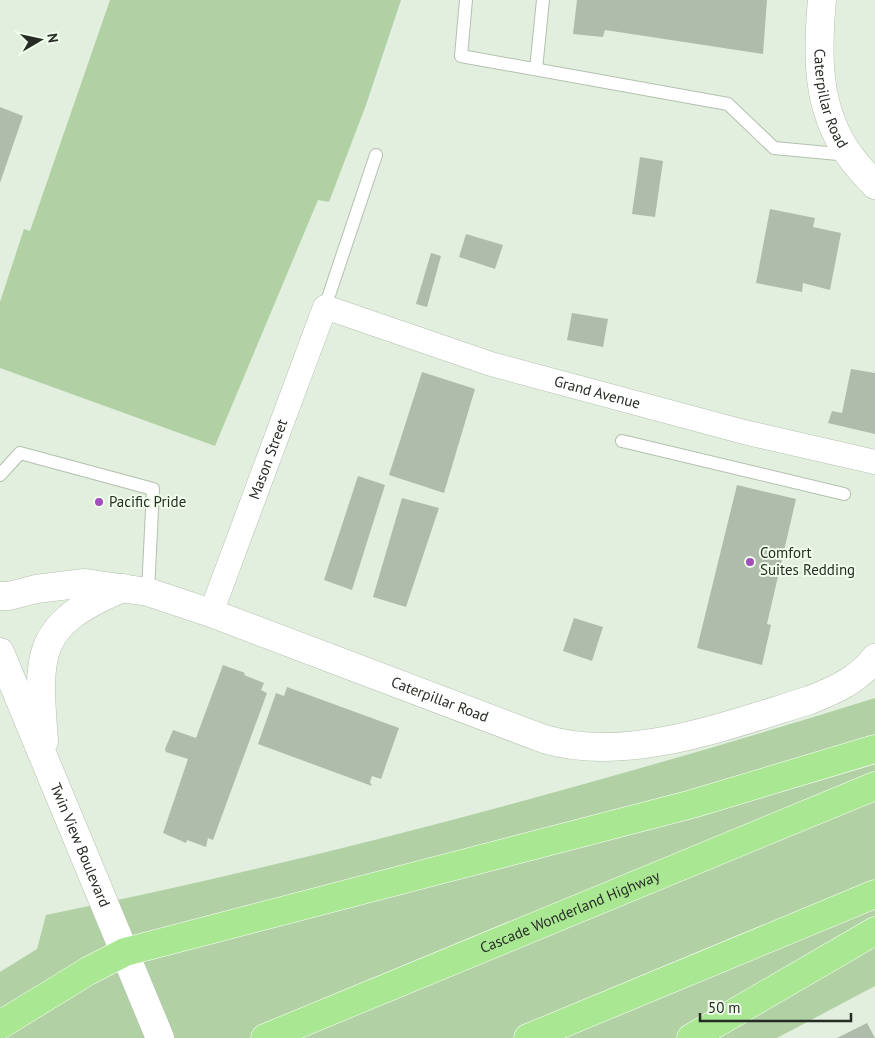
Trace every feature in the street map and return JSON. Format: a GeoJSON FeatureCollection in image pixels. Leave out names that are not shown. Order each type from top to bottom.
{"type":"FeatureCollection","features":[{"type":"Feature","properties":{"kind":"highway"},"geometry":{"type":"LineString","coordinates":[[0,1025],[88,971],[125,952],[692,804],[875,749]]}},
{"type":"Feature","properties":{"kind":"highway","name":"Cascade Wonderland Highway"},"geometry":{"type":"LineString","coordinates":[[265,1038],[875,786]]}},
{"type":"Feature","properties":{"kind":"highway"},"geometry":{"type":"LineString","coordinates":[[528,1038],[875,894]]}},
{"type":"Feature","properties":{"kind":"highway"},"geometry":{"type":"LineString","coordinates":[[691,1038],[875,932]]}},
{"type":"Feature","properties":{"kind":"street","name":"Caterpillar Road"},"geometry":{"type":"LineString","coordinates":[[822,0],[819,77],[828,111],[849,156],[875,185]]}},
{"type":"Feature","properties":{"kind":"street","name":"Grand Avenue"},"geometry":{"type":"LineString","coordinates":[[325,307],[491,364],[744,432],[875,462]]}},
{"type":"Feature","properties":{"kind":"street","name":"Mason Street"},"geometry":{"type":"LineString","coordinates":[[211,613],[325,307]]}},
{"type":"Feature","properties":{"kind":"street","name":"Caterpillar Road"},"geometry":{"type":"LineString","coordinates":[[0,596],[85,583],[136,590],[211,613],[544,739],[588,748],[646,744],[810,700],[835,690],[859,675],[875,658]]}},
{"type":"Feature","properties":{"kind":"street"},"geometry":{"type":"LineString","coordinates":[[51,779],[45,750],[41,702],[42,672],[49,640],[61,623],[97,599],[136,590]]}},
{"type":"Feature","properties":{"kind":"street","name":"Twin View Boulevard"},"geometry":{"type":"LineString","coordinates":[[0,652],[51,779],[160,1038]]}},
{"type":"Feature","properties":{"kind":"lane"},"geometry":{"type":"LineString","coordinates":[[466,0],[461,56],[728,104],[774,148],[849,156]]}},
{"type":"Feature","properties":{"kind":"lane"},"geometry":{"type":"LineString","coordinates":[[536,69],[543,0]]}},
{"type":"Feature","properties":{"kind":"lane"},"geometry":{"type":"LineString","coordinates":[[325,307],[376,155]]}},
{"type":"Feature","properties":{"kind":"lane"},"geometry":{"type":"LineString","coordinates":[[622,441],[844,494]]}},
{"type":"Feature","properties":{"kind":"lane"},"geometry":{"type":"LineString","coordinates":[[0,475],[20,453],[153,489],[136,590]]}},
{"type":"Feature","properties":{"kind":"green space"},"geometry":{"type":"Polygon","coordinates":[[[110,0],[401,0],[366,105],[329,202],[318,200],[215,446],[0,368],[0,302],[24,229],[30,231],[110,0]]]}},
{"type":"Feature","properties":{"kind":"green space"},"geometry":{"type":"Polygon","coordinates":[[[875,698],[875,986],[777,1038],[0,1038],[0,972],[37,949],[46,915],[255,869],[463,817],[670,760],[875,698]]]}},
{"type":"Feature","properties":{"kind":"building"},"geometry":{"type":"Polygon","coordinates":[[[577,0],[767,0],[763,54],[605,30],[603,37],[573,34],[577,0]]]}},
{"type":"Feature","properties":{"kind":"building"},"geometry":{"type":"Polygon","coordinates":[[[0,107],[23,116],[0,183],[0,107]]]}},
{"type":"Feature","properties":{"kind":"building"},"geometry":{"type":"Polygon","coordinates":[[[640,157],[663,161],[655,217],[632,214],[640,157]]]}},
{"type":"Feature","properties":{"kind":"building"},"geometry":{"type":"Polygon","coordinates":[[[770,209],[815,218],[813,227],[841,233],[830,290],[803,283],[802,292],[756,283],[770,209]]]}},
{"type":"Feature","properties":{"kind":"building"},"geometry":{"type":"Polygon","coordinates":[[[466,234],[503,245],[495,269],[459,257],[466,234]]]}},
{"type":"Feature","properties":{"kind":"building"},"geometry":{"type":"Polygon","coordinates":[[[431,253],[441,256],[427,307],[416,304],[431,253]]]}},
{"type":"Feature","properties":{"kind":"building"},"geometry":{"type":"Polygon","coordinates":[[[572,313],[608,319],[603,347],[567,340],[572,313]]]}},
{"type":"Feature","properties":{"kind":"building"},"geometry":{"type":"Polygon","coordinates":[[[851,369],[875,373],[875,434],[828,423],[832,411],[842,413],[851,369]]]}},
{"type":"Feature","properties":{"kind":"building"},"geometry":{"type":"Polygon","coordinates":[[[422,372],[475,389],[444,493],[389,475],[422,372]]]}},
{"type":"Feature","properties":{"kind":"building"},"geometry":{"type":"Polygon","coordinates":[[[358,476],[385,485],[352,590],[324,580],[358,476]]]}},
{"type":"Feature","properties":{"kind":"building","name":"Comfort Suites Redding"},"geometry":{"type":"Polygon","coordinates":[[[737,485],[796,499],[767,624],[771,625],[762,665],[697,648],[737,485]]]}},
{"type":"Feature","properties":{"kind":"building"},"geometry":{"type":"Polygon","coordinates":[[[402,498],[439,508],[406,607],[373,597],[402,498]]]}},
{"type":"Feature","properties":{"kind":"building"},"geometry":{"type":"Polygon","coordinates":[[[574,618],[603,627],[592,661],[563,651],[574,618]]]}},
{"type":"Feature","properties":{"kind":"building"},"geometry":{"type":"Polygon","coordinates":[[[223,665],[245,673],[244,675],[264,683],[261,690],[267,693],[213,840],[208,838],[206,847],[187,840],[186,843],[163,833],[188,759],[166,752],[165,749],[173,730],[196,738],[223,665]]]}},
{"type":"Feature","properties":{"kind":"building"},"geometry":{"type":"Polygon","coordinates":[[[287,687],[399,728],[381,779],[372,776],[370,782],[372,786],[258,744],[276,693],[284,696],[287,687]]]}},
{"type":"Feature","properties":{"kind":"building"},"geometry":{"type":"Polygon","coordinates":[[[867,1023],[875,1038],[837,1038],[867,1023]]]}},
{"type":"Feature","properties":{"kind":"place","name":"Pacific Pride"},"geometry":{"type":"Point","coordinates":[99,502]}},
{"type":"Feature","properties":{"kind":"place","name":"Comfort Suites Redding"},"geometry":{"type":"Point","coordinates":[750,562]}}]}
